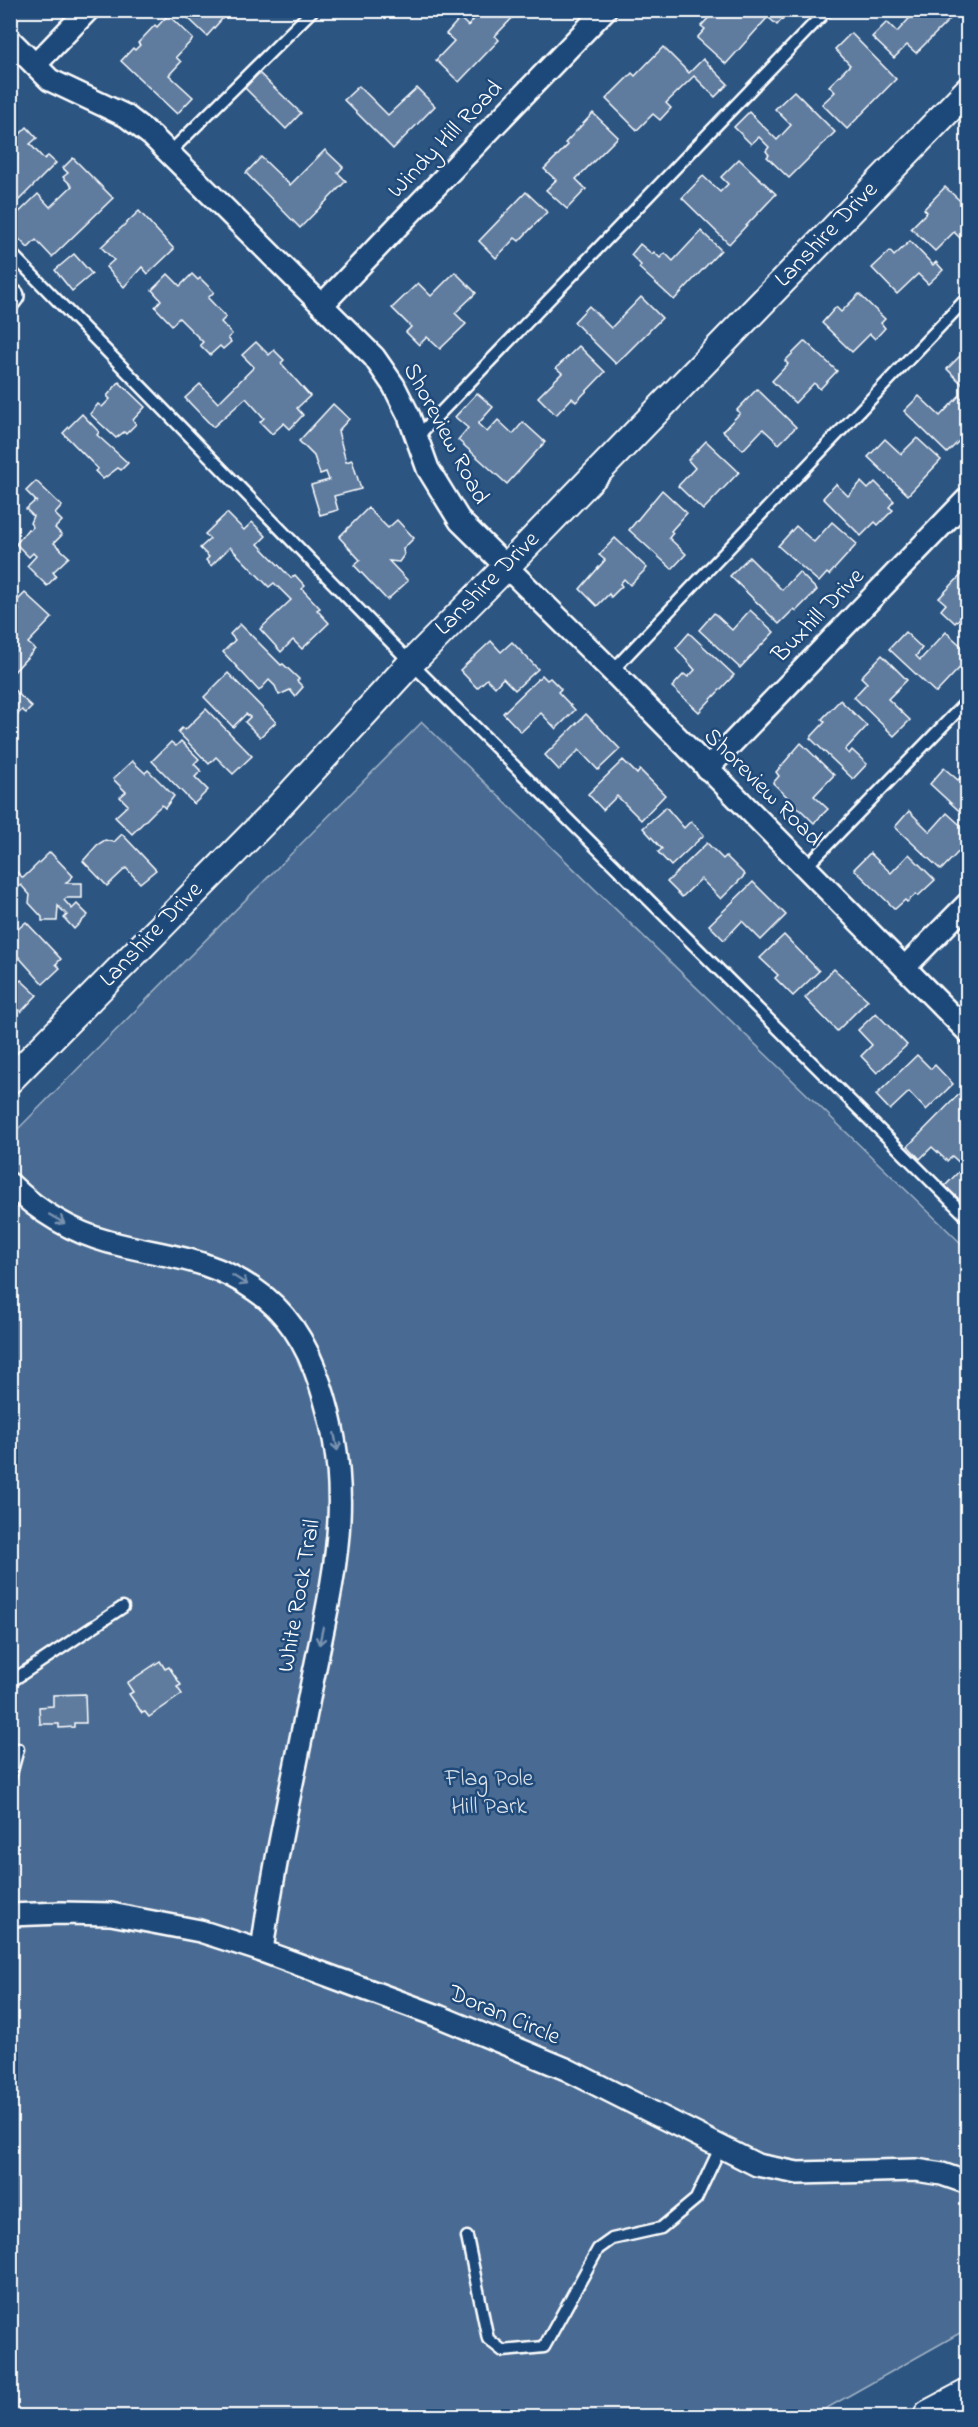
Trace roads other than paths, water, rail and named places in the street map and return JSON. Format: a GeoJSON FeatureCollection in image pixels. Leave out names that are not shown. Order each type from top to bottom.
{"type":"FeatureCollection","features":[{"type":"Feature","properties":{"kind":"main road"},"geometry":{"type":"LineString","coordinates":[[930,2416],[968,2396]]}},
{"type":"Feature","properties":{"kind":"street"},"geometry":{"type":"LineString","coordinates":[[35,65],[88,10]]}},
{"type":"Feature","properties":{"kind":"street","name":"Windy Hill Road"},"geometry":{"type":"LineString","coordinates":[[322,305],[605,10]]}},
{"type":"Feature","properties":{"kind":"street","name":"Shoreview Road"},"geometry":{"type":"LineString","coordinates":[[10,40],[50,80],[126,116],[170,152],[374,357],[394,386],[428,468],[460,521],[612,671],[968,1032]]}},
{"type":"Feature","properties":{"kind":"street","name":"Lanshire Drive"},"geometry":{"type":"LineString","coordinates":[[10,1080],[274,812],[411,663],[968,90]]}},
{"type":"Feature","properties":{"kind":"street","name":"Buxhill Drive"},"geometry":{"type":"LineString","coordinates":[[707,769],[968,498]]}},
{"type":"Feature","properties":{"kind":"street"},"geometry":{"type":"LineString","coordinates":[[905,967],[968,903]]}},
{"type":"Feature","properties":{"kind":"street","name":"White Rock Trail"},"geometry":{"type":"LineString","coordinates":[[10,1184],[54,1218],[80,1232],[110,1242],[198,1261],[230,1273],[257,1291],[292,1325],[308,1352],[326,1400],[338,1451],[340,1481],[337,1556],[262,1951]]}},
{"type":"Feature","properties":{"kind":"street","name":"Doran Circle"},"geometry":{"type":"LineString","coordinates":[[10,1915],[111,1914],[200,1930],[438,2016],[566,2070],[757,2165],[798,2173],[916,2170],[942,2174],[968,2183]]}},
{"type":"Feature","properties":{"kind":"lane"},"geometry":{"type":"LineString","coordinates":[[170,152],[312,10]]}},
{"type":"Feature","properties":{"kind":"lane"},"geometry":{"type":"LineString","coordinates":[[417,437],[827,10]]}},
{"type":"Feature","properties":{"kind":"lane"},"geometry":{"type":"LineString","coordinates":[[10,252],[411,663],[968,1218]]}},
{"type":"Feature","properties":{"kind":"lane"},"geometry":{"type":"LineString","coordinates":[[612,671],[968,297]]}},
{"type":"Feature","properties":{"kind":"lane"},"geometry":{"type":"LineString","coordinates":[[806,868],[968,700]]}},
{"type":"Feature","properties":{"kind":"lane"},"geometry":{"type":"LineString","coordinates":[[10,1682],[123,1607]]}},
{"type":"Feature","properties":{"kind":"lane"},"geometry":{"type":"LineString","coordinates":[[10,1749],[18,1749],[10,1778]]}},
{"type":"Feature","properties":{"kind":"lane"},"geometry":{"type":"LineString","coordinates":[[467,2237],[488,2339],[503,2351],[544,2347],[598,2249],[612,2239],[661,2228],[696,2199],[720,2146]]}},
{"type":"Feature","properties":{"kind":"park label","name":"Flag Pole Hill Park"},"geometry":{"type":"Point","coordinates":[489,1793]}}]}
